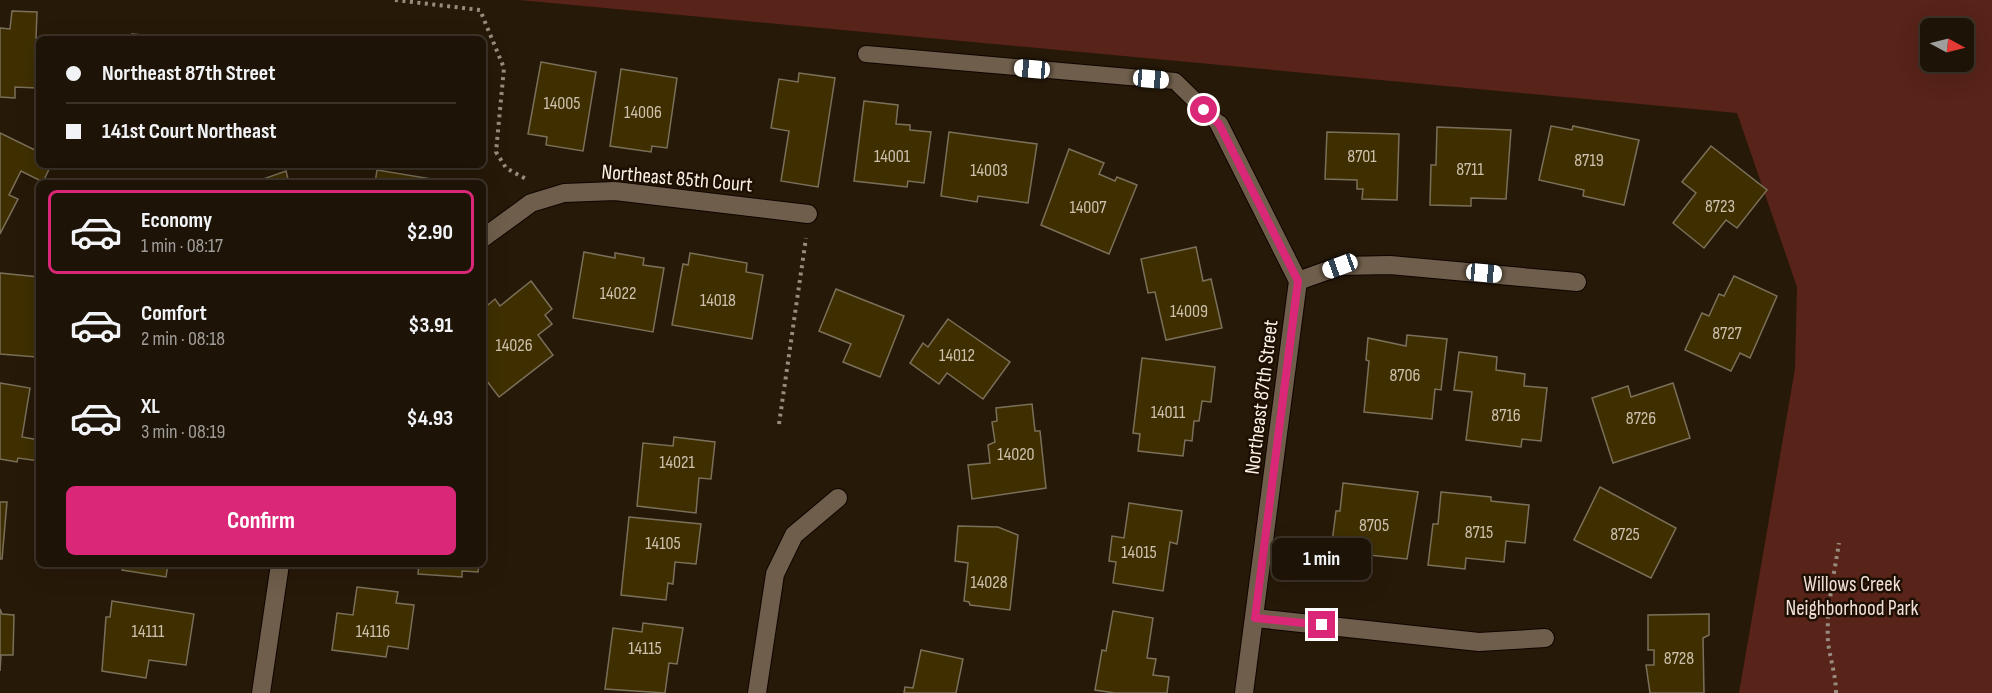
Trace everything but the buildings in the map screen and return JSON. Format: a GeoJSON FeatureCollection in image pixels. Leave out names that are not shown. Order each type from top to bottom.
{"type":"FeatureCollection","features":[{"type":"Feature","properties":{"kind":"street"},"geometry":{"type":"LineString","coordinates":[[1219,124],[1298,281],[1340,266],[1390,265],[1577,282]]}},
{"type":"Feature","properties":{"kind":"street","name":"Northeast 85th Court"},"geometry":{"type":"LineString","coordinates":[[486,236],[531,204],[564,193],[615,191],[808,214]]}},
{"type":"Feature","properties":{"kind":"street","name":"Northeast 87th Street"},"geometry":{"type":"LineString","coordinates":[[1244,693],[1298,281]]}},
{"type":"Feature","properties":{"kind":"street"},"geometry":{"type":"LineString","coordinates":[[758,693],[775,574],[794,535],[838,498]]}},
{"type":"Feature","properties":{"kind":"street"},"geometry":{"type":"LineString","coordinates":[[261,693],[280,567]]}},
{"type":"Feature","properties":{"kind":"street"},"geometry":{"type":"LineString","coordinates":[[1255,618],[1479,642],[1545,638]]}},
{"type":"Feature","properties":{"kind":"lane"},"geometry":{"type":"LineString","coordinates":[[866,54],[1175,81],[1219,124]]}},
{"type":"Feature","properties":{"kind":"path"},"geometry":{"type":"LineString","coordinates":[[395,0],[480,10],[504,68],[495,152],[506,168],[526,179]]}},
{"type":"Feature","properties":{"kind":"path"},"geometry":{"type":"LineString","coordinates":[[779,424],[806,234]]}},
{"type":"Feature","properties":{"kind":"path"},"geometry":{"type":"LineString","coordinates":[[1836,693],[1836,675],[1828,642],[1832,585],[1839,543]]}},
{"type":"Feature","properties":{"kind":"green space","name":"Willows Creek Neighborhood Park"},"geometry":{"type":"Polygon","coordinates":[[[519,0],[1992,0],[1992,693],[1739,693],[1795,369],[1797,287],[1737,113],[519,0]]]}},
{"type":"Feature","properties":{"kind":"route"},"geometry":{"type":"LineString","coordinates":[[1204,110],[1219,124],[1298,281],[1255,618],[1322,625]]}}]}
